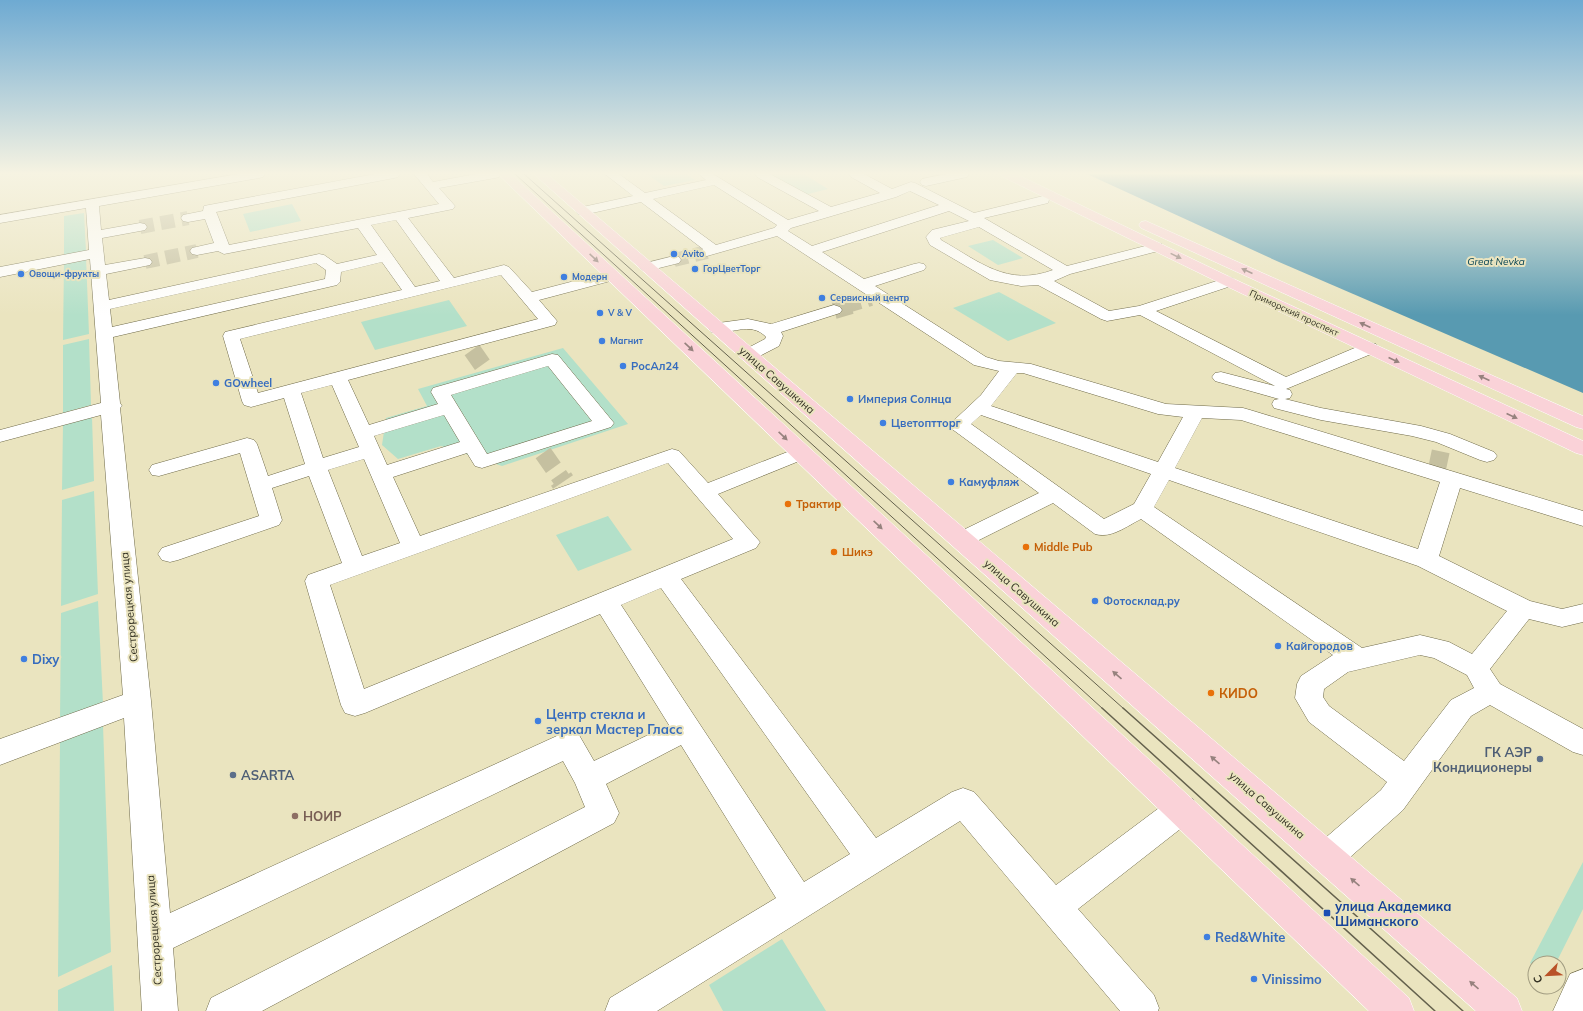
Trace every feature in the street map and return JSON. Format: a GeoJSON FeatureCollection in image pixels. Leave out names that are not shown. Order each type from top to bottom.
{"type":"FeatureCollection","features":[{"type":"Feature","properties":{"kind":"main road"},"geometry":{"type":"LineString","coordinates":[[554,221],[1396,1011]]}},
{"type":"Feature","properties":{"kind":"main road","name":"улица Савушкина"},"geometry":{"type":"LineString","coordinates":[[595,221],[1504,1011]]}},
{"type":"Feature","properties":{"kind":"main road","name":"Приморский проспект"},"geometry":{"type":"LineString","coordinates":[[1103,221],[1583,449]]}},
{"type":"Feature","properties":{"kind":"main road","name":"Приморский проспект"},"geometry":{"type":"LineString","coordinates":[[1138,221],[1583,423]]}},
{"type":"Feature","properties":{"kind":"street","name":"Сестрорецкая улица"},"geometry":{"type":"LineString","coordinates":[[94,221],[112,406],[137,701],[160,1011]]}},
{"type":"Feature","properties":{"kind":"street"},"geometry":{"type":"LineString","coordinates":[[213,221],[224,250],[372,221]]}},
{"type":"Feature","properties":{"kind":"street"},"geometry":{"type":"LineString","coordinates":[[404,221],[450,283]]}},
{"type":"Feature","properties":{"kind":"street"},"geometry":{"type":"LineString","coordinates":[[672,221],[710,251],[802,221]]}},
{"type":"Feature","properties":{"kind":"street"},"geometry":{"type":"LineString","coordinates":[[773,221],[811,251],[871,293],[980,361],[998,366],[1025,368],[1165,410],[1243,414],[1281,402],[1370,348]]}},
{"type":"Feature","properties":{"kind":"street"},"geometry":{"type":"LineString","coordinates":[[811,251],[903,221]]}},
{"type":"Feature","properties":{"kind":"street"},"geometry":{"type":"LineString","coordinates":[[972,221],[937,233],[933,237],[935,242],[995,277],[1021,281],[1041,280],[1065,271],[1157,247]]}},
{"type":"Feature","properties":{"kind":"street"},"geometry":{"type":"LineString","coordinates":[[978,221],[1065,271]]}},
{"type":"Feature","properties":{"kind":"street"},"geometry":{"type":"LineString","coordinates":[[362,223],[411,292]]}},
{"type":"Feature","properties":{"kind":"street"},"geometry":{"type":"LineString","coordinates":[[0,272],[97,253],[140,227]]}},
{"type":"Feature","properties":{"kind":"street"},"geometry":{"type":"LineString","coordinates":[[197,251],[222,246]]}},
{"type":"Feature","properties":{"kind":"street"},"geometry":{"type":"LineString","coordinates":[[97,253],[145,262]]}},
{"type":"Feature","properties":{"kind":"street"},"geometry":{"type":"LineString","coordinates":[[102,306],[319,258],[334,269],[386,257]]}},
{"type":"Feature","properties":{"kind":"street"},"geometry":{"type":"LineString","coordinates":[[647,267],[674,260]]}},
{"type":"Feature","properties":{"kind":"street"},"geometry":{"type":"LineString","coordinates":[[871,293],[919,266]]}},
{"type":"Feature","properties":{"kind":"street"},"geometry":{"type":"LineString","coordinates":[[105,334],[332,282],[334,269]]}},
{"type":"Feature","properties":{"kind":"street"},"geometry":{"type":"LineString","coordinates":[[504,270],[548,321],[470,346],[338,378],[250,402],[230,336],[450,283],[504,270]]}},
{"type":"Feature","properties":{"kind":"street"},"geometry":{"type":"LineString","coordinates":[[529,298],[613,276]]}},
{"type":"Feature","properties":{"kind":"street"},"geometry":{"type":"LineString","coordinates":[[1041,280],[1107,316],[1142,310],[1229,282]]}},
{"type":"Feature","properties":{"kind":"street"},"geometry":{"type":"LineString","coordinates":[[770,330],[834,310]]}},
{"type":"Feature","properties":{"kind":"street"},"geometry":{"type":"LineString","coordinates":[[1142,310],[1281,402],[1383,458],[1442,462],[1487,456]]}},
{"type":"Feature","properties":{"kind":"street"},"geometry":{"type":"LineString","coordinates":[[717,328],[736,324],[752,324],[762,326],[770,330],[775,336],[773,342],[748,355]]}},
{"type":"Feature","properties":{"kind":"street"},"geometry":{"type":"LineString","coordinates":[[552,360],[604,423],[540,449],[482,462],[449,407],[440,392],[488,374],[552,360]]}},
{"type":"Feature","properties":{"kind":"street"},"geometry":{"type":"LineString","coordinates":[[1012,367],[988,399],[959,425],[1103,529],[1142,509],[1196,411]]}},
{"type":"Feature","properties":{"kind":"street"},"geometry":{"type":"LineString","coordinates":[[1221,377],[1281,402],[1321,414],[1414,430],[1442,462],[1583,519]]}},
{"type":"Feature","properties":{"kind":"street"},"geometry":{"type":"LineString","coordinates":[[338,378],[413,546]]}},
{"type":"Feature","properties":{"kind":"street"},"geometry":{"type":"LineString","coordinates":[[291,390],[316,467],[355,567]]}},
{"type":"Feature","properties":{"kind":"street"},"geometry":{"type":"LineString","coordinates":[[0,436],[112,406]]}},
{"type":"Feature","properties":{"kind":"street"},"geometry":{"type":"LineString","coordinates":[[260,485],[316,467],[366,441],[449,407]]}},
{"type":"Feature","properties":{"kind":"street"},"geometry":{"type":"LineString","coordinates":[[978,408],[1426,560],[1522,608],[1562,618],[1583,613]]}},
{"type":"Feature","properties":{"kind":"street"},"geometry":{"type":"LineString","coordinates":[[1383,458],[1390,425]]}},
{"type":"Feature","properties":{"kind":"street"},"geometry":{"type":"LineString","coordinates":[[159,470],[247,444],[271,520],[170,554]]}},
{"type":"Feature","properties":{"kind":"street"},"geometry":{"type":"LineString","coordinates":[[381,474],[472,445]]}},
{"type":"Feature","properties":{"kind":"street"},"geometry":{"type":"LineString","coordinates":[[704,492],[802,453]]}},
{"type":"Feature","properties":{"kind":"street"},"geometry":{"type":"LineString","coordinates":[[672,455],[704,492],[748,542],[355,705],[317,581],[566,487],[672,455]]}},
{"type":"Feature","properties":{"kind":"street"},"geometry":{"type":"LineString","coordinates":[[1426,560],[1442,462]]}},
{"type":"Feature","properties":{"kind":"street"},"geometry":{"type":"LineString","coordinates":[[961,540],[1054,494]]}},
{"type":"Feature","properties":{"kind":"street"},"geometry":{"type":"LineString","coordinates":[[1142,509],[1358,659]]}},
{"type":"Feature","properties":{"kind":"street"},"geometry":{"type":"LineString","coordinates":[[665,576],[872,858]]}},
{"type":"Feature","properties":{"kind":"street"},"geometry":{"type":"LineString","coordinates":[[605,602],[798,903]]}},
{"type":"Feature","properties":{"kind":"street"},"geometry":{"type":"LineString","coordinates":[[1327,857],[1392,800],[1483,680],[1522,608]]}},
{"type":"Feature","properties":{"kind":"street"},"geometry":{"type":"LineString","coordinates":[[1407,780],[1319,714],[1309,698],[1311,684],[1340,663],[1420,645],[1440,649],[1483,680],[1583,743]]}},
{"type":"Feature","properties":{"kind":"street"},"geometry":{"type":"LineString","coordinates":[[0,752],[137,701]]}},
{"type":"Feature","properties":{"kind":"street"},"geometry":{"type":"LineString","coordinates":[[588,778],[687,730]]}},
{"type":"Feature","properties":{"kind":"street"},"geometry":{"type":"LineString","coordinates":[[155,938],[569,744],[588,778],[603,813],[224,1011]]}},
{"type":"Feature","properties":{"kind":"street"},"geometry":{"type":"LineString","coordinates":[[624,1011],[963,802],[1141,1008],[1138,1011]]}},
{"type":"Feature","properties":{"kind":"street"},"geometry":{"type":"LineString","coordinates":[[1054,907],[1182,809]]}},
{"type":"Feature","properties":{"kind":"street"},"geometry":{"type":"LineString","coordinates":[[1571,1011],[1583,988]]}},
{"type":"Feature","properties":{"kind":"green space"},"geometry":{"type":"Polygon","coordinates":[[[64,221],[84,221],[86,251],[64,256],[64,221]]]}},
{"type":"Feature","properties":{"kind":"green space"},"geometry":{"type":"Polygon","coordinates":[[[246,221],[300,221],[250,232],[246,221]]]}},
{"type":"Feature","properties":{"kind":"green space"},"geometry":{"type":"Polygon","coordinates":[[[993,240],[1023,258],[998,265],[968,246],[993,240]]]}},
{"type":"Feature","properties":{"kind":"green space"},"geometry":{"type":"Polygon","coordinates":[[[86,257],[89,334],[63,340],[64,262],[86,257]]]}},
{"type":"Feature","properties":{"kind":"green space"},"geometry":{"type":"Polygon","coordinates":[[[999,292],[1056,323],[1008,341],[953,308],[999,292]]]}},
{"type":"Feature","properties":{"kind":"green space"},"geometry":{"type":"Polygon","coordinates":[[[449,300],[467,326],[375,350],[361,322],[449,300]]]}},
{"type":"Feature","properties":{"kind":"green space"},"geometry":{"type":"Polygon","coordinates":[[[89,339],[91,405],[63,413],[63,345],[89,339]]]}},
{"type":"Feature","properties":{"kind":"green space"},"geometry":{"type":"Polygon","coordinates":[[[563,348],[628,424],[502,466],[441,446],[398,459],[382,445],[386,418],[427,406],[418,389],[563,348]]]}},
{"type":"Feature","properties":{"kind":"green space"},"geometry":{"type":"Polygon","coordinates":[[[92,417],[94,481],[62,490],[63,425],[92,417]]]}},
{"type":"Feature","properties":{"kind":"green space"},"geometry":{"type":"Polygon","coordinates":[[[94,491],[98,594],[61,606],[62,500],[94,491]]]}},
{"type":"Feature","properties":{"kind":"green space"},"geometry":{"type":"Polygon","coordinates":[[[608,516],[632,550],[578,571],[556,535],[608,516]]]}},
{"type":"Feature","properties":{"kind":"green space"},"geometry":{"type":"Polygon","coordinates":[[[98,601],[103,704],[60,720],[61,613],[98,601]]]}},
{"type":"Feature","properties":{"kind":"green space"},"geometry":{"type":"Polygon","coordinates":[[[103,725],[111,952],[58,977],[60,741],[103,725]]]}},
{"type":"Feature","properties":{"kind":"green space"},"geometry":{"type":"Polygon","coordinates":[[[1583,862],[1583,909],[1560,955],[1534,955],[1583,862]]]}},
{"type":"Feature","properties":{"kind":"green space"},"geometry":{"type":"Polygon","coordinates":[[[782,939],[826,1011],[723,1011],[709,985],[782,939]]]}},
{"type":"Feature","properties":{"kind":"green space"},"geometry":{"type":"Polygon","coordinates":[[[112,965],[114,1011],[58,1011],[58,990],[112,965]]]}},
{"type":"Feature","properties":{"kind":"water","name":"Great Nevka"},"geometry":{"type":"Polygon","coordinates":[[[1190,221],[1583,221],[1583,393],[1279,262],[1190,221]]]}},
{"type":"Feature","properties":{"kind":"tunnel"},"geometry":{"type":"LineString","coordinates":[[140,227],[171,221]]}},
{"type":"Feature","properties":{"kind":"tunnel"},"geometry":{"type":"LineString","coordinates":[[145,262],[197,251]]}},
{"type":"Feature","properties":{"kind":"tunnel"},"geometry":{"type":"LineString","coordinates":[[674,260],[707,252]]}},
{"type":"Feature","properties":{"kind":"tunnel"},"geometry":{"type":"LineString","coordinates":[[847,306],[871,299]]}},
{"type":"Feature","properties":{"kind":"tunnel"},"geometry":{"type":"LineString","coordinates":[[834,310],[851,305]]}},
{"type":"Feature","properties":{"kind":"tunnel"},"geometry":{"type":"LineString","coordinates":[[472,350],[486,370]]}},
{"type":"Feature","properties":{"kind":"tunnel"},"geometry":{"type":"LineString","coordinates":[[1437,469],[1441,450]]}},
{"type":"Feature","properties":{"kind":"tunnel"},"geometry":{"type":"LineString","coordinates":[[543,453],[562,480]]}},
{"type":"Feature","properties":{"kind":"tram line"},"geometry":{"type":"LineString","coordinates":[[567,221],[1103,709]]}},
{"type":"Feature","properties":{"kind":"tram line"},"geometry":{"type":"LineString","coordinates":[[577,221],[1124,709]]}},
{"type":"Feature","properties":{"kind":"tram line"},"geometry":{"type":"LineString","coordinates":[[1102,708],[1435,1011]]}},
{"type":"Feature","properties":{"kind":"tram line"},"geometry":{"type":"LineString","coordinates":[[1123,708],[1463,1011]]}},
{"type":"Feature","properties":{"kind":"place","name":"Avito"},"geometry":{"type":"Point","coordinates":[674,254]}},
{"type":"Feature","properties":{"kind":"place","name":"ГорЦветТорг"},"geometry":{"type":"Point","coordinates":[695,269]}},
{"type":"Feature","properties":{"kind":"place","name":"Овощи-фрукты"},"geometry":{"type":"Point","coordinates":[21,274]}},
{"type":"Feature","properties":{"kind":"place","name":"Модерн"},"geometry":{"type":"Point","coordinates":[564,277]}},
{"type":"Feature","properties":{"kind":"place","name":"Сервисный центр"},"geometry":{"type":"Point","coordinates":[822,298]}},
{"type":"Feature","properties":{"kind":"place","name":"V & V"},"geometry":{"type":"Point","coordinates":[600,313]}},
{"type":"Feature","properties":{"kind":"place","name":"Магнит"},"geometry":{"type":"Point","coordinates":[602,341]}},
{"type":"Feature","properties":{"kind":"place","name":"РосАл24"},"geometry":{"type":"Point","coordinates":[623,366]}},
{"type":"Feature","properties":{"kind":"place","name":"GOwheel"},"geometry":{"type":"Point","coordinates":[216,383]}},
{"type":"Feature","properties":{"kind":"place","name":"Империя Солнца"},"geometry":{"type":"Point","coordinates":[850,399]}},
{"type":"Feature","properties":{"kind":"place","name":"Цветоптторг"},"geometry":{"type":"Point","coordinates":[883,423]}},
{"type":"Feature","properties":{"kind":"place","name":"Камуфляж"},"geometry":{"type":"Point","coordinates":[951,482]}},
{"type":"Feature","properties":{"kind":"place","name":"Трактир"},"geometry":{"type":"Point","coordinates":[788,504]}},
{"type":"Feature","properties":{"kind":"place","name":"Middle Pub"},"geometry":{"type":"Point","coordinates":[1026,547]}},
{"type":"Feature","properties":{"kind":"place","name":"Шикэ"},"geometry":{"type":"Point","coordinates":[834,552]}},
{"type":"Feature","properties":{"kind":"place","name":"Фотосклад.ру"},"geometry":{"type":"Point","coordinates":[1095,601]}},
{"type":"Feature","properties":{"kind":"place","name":"Кайгородов"},"geometry":{"type":"Point","coordinates":[1278,646]}},
{"type":"Feature","properties":{"kind":"place","name":"Dixy"},"geometry":{"type":"Point","coordinates":[24,659]}},
{"type":"Feature","properties":{"kind":"place","name":"КИDO"},"geometry":{"type":"Point","coordinates":[1211,693]}},
{"type":"Feature","properties":{"kind":"place","name":"Центр стекла и зеркал Мастер Гласс"},"geometry":{"type":"Point","coordinates":[538,721]}},
{"type":"Feature","properties":{"kind":"place","name":"ГК АЭР Кондиционеры"},"geometry":{"type":"Point","coordinates":[1540,759]}},
{"type":"Feature","properties":{"kind":"place","name":"ASARTA"},"geometry":{"type":"Point","coordinates":[233,775]}},
{"type":"Feature","properties":{"kind":"place","name":"НОИР"},"geometry":{"type":"Point","coordinates":[295,816]}},
{"type":"Feature","properties":{"kind":"place","name":"улица Академика Шиманского"},"geometry":{"type":"Point","coordinates":[1327,913]}},
{"type":"Feature","properties":{"kind":"place","name":"Red&White"},"geometry":{"type":"Point","coordinates":[1207,937]}},
{"type":"Feature","properties":{"kind":"place","name":"Vinissimo"},"geometry":{"type":"Point","coordinates":[1254,979]}}]}
